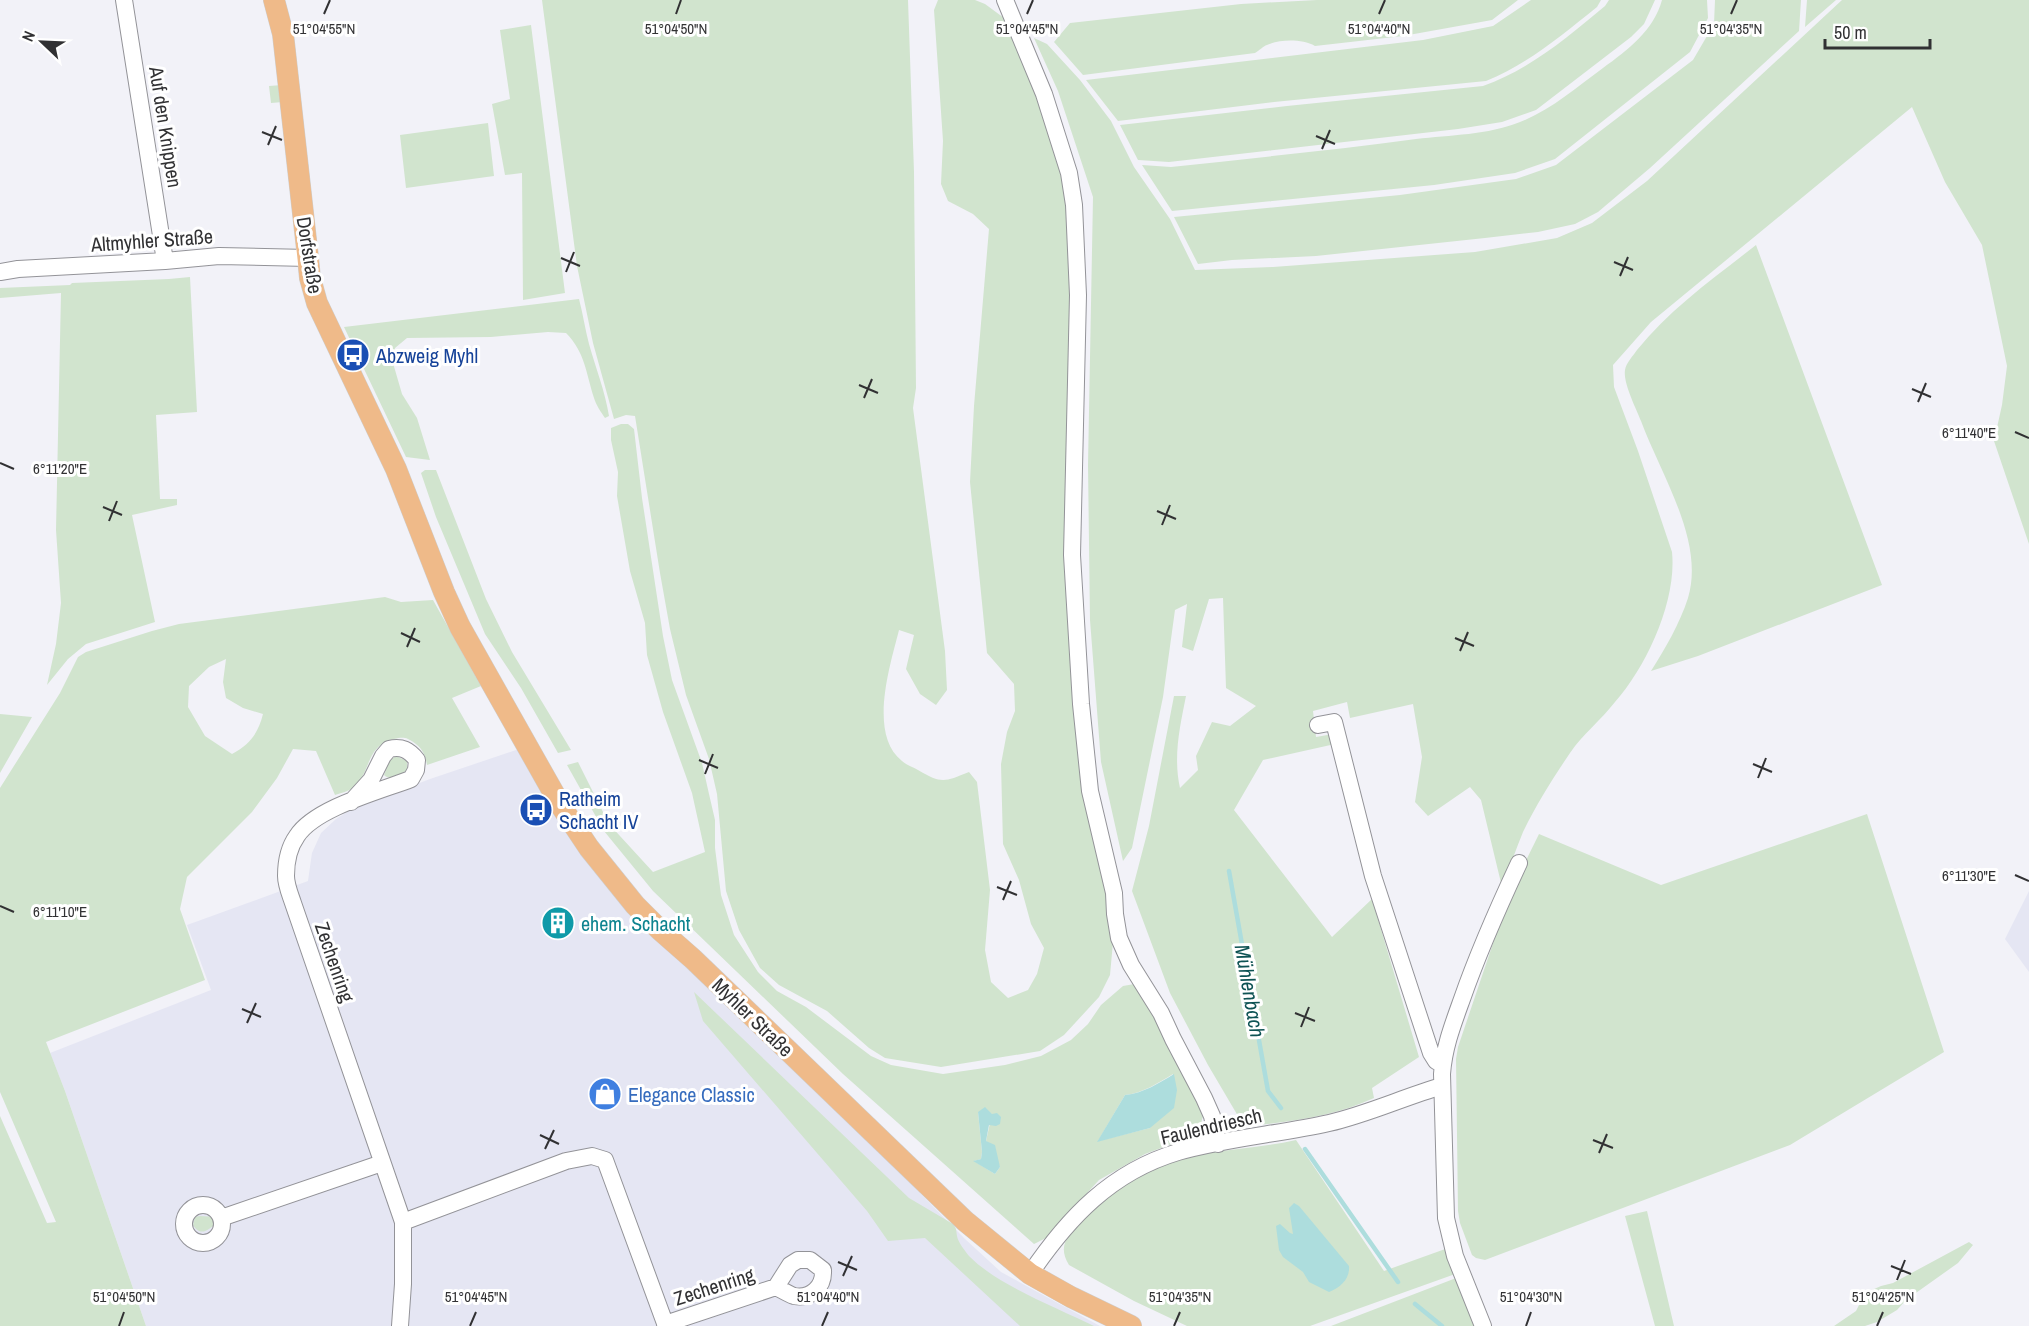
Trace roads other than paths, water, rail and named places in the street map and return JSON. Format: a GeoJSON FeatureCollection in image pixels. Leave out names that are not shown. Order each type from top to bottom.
{"type":"FeatureCollection","features":[{"type":"Feature","properties":{"kind":"main road","name":"Dorfstraße"},"geometry":{"type":"LineString","coordinates":[[274,0],[283,34],[310,278],[317,303],[396,469],[460,627]]}},
{"type":"Feature","properties":{"kind":"main road","name":"Myhler Straße"},"geometry":{"type":"LineString","coordinates":[[460,627],[561,806],[589,848],[635,905],[965,1221],[1030,1274],[1131,1326]]}},
{"type":"Feature","properties":{"kind":"street","name":"Auf den Knippen"},"geometry":{"type":"LineString","coordinates":[[124,0],[165,261]]}},
{"type":"Feature","properties":{"kind":"street"},"geometry":{"type":"LineString","coordinates":[[1005,0],[1044,94],[1069,173],[1074,205],[1078,296],[1072,555],[1080,694],[1090,791],[1114,893],[1114,914],[1119,938],[1131,965],[1161,1012],[1204,1098],[1212,1116],[1218,1144]]}},
{"type":"Feature","properties":{"kind":"street","name":"Altmyhler Straße"},"geometry":{"type":"LineString","coordinates":[[0,272],[219,256],[308,258]]}},
{"type":"Feature","properties":{"kind":"street"},"geometry":{"type":"LineString","coordinates":[[1318,724],[1335,722],[1376,887],[1431,1053],[1436,1061],[1443,1065]]}},
{"type":"Feature","properties":{"kind":"street","name":"Zechenring"},"geometry":{"type":"LineString","coordinates":[[351,802],[314,819],[297,836],[288,856],[286,878],[292,903],[403,1222],[400,1326]]}},
{"type":"Feature","properties":{"kind":"street"},"geometry":{"type":"LineString","coordinates":[[1483,1326],[1455,1256],[1446,1218],[1443,1065],[1449,1037],[1473,969],[1519,863]]}},
{"type":"Feature","properties":{"kind":"street","name":"Faulendriesch"},"geometry":{"type":"LineString","coordinates":[[1030,1274],[1062,1230],[1101,1192],[1140,1167],[1179,1152],[1332,1122],[1442,1086]]}},
{"type":"Feature","properties":{"kind":"street","name":"Zechenring"},"geometry":{"type":"LineString","coordinates":[[403,1222],[566,1161],[592,1156],[605,1160],[666,1325],[776,1287]]}},
{"type":"Feature","properties":{"kind":"street"},"geometry":{"type":"LineString","coordinates":[[221,1218],[382,1163]]}},
{"type":"Feature","properties":{"kind":"water"},"geometry":{"type":"Polygon","coordinates":[[[1174,1074],[1177,1090],[1174,1108],[1150,1128],[1097,1142],[1125,1095],[1145,1090],[1174,1074]]]}},
{"type":"Feature","properties":{"kind":"water"},"geometry":{"type":"Polygon","coordinates":[[[985,1107],[992,1114],[997,1113],[1001,1117],[1000,1124],[989,1125],[986,1141],[995,1145],[1000,1167],[995,1174],[973,1161],[981,1159],[978,1112],[985,1107]]]}},
{"type":"Feature","properties":{"kind":"water"},"geometry":{"type":"Polygon","coordinates":[[[1294,1203],[1349,1266],[1344,1282],[1329,1292],[1309,1282],[1303,1272],[1283,1257],[1279,1250],[1276,1226],[1280,1224],[1293,1234],[1289,1208],[1294,1203]]]}},
{"type":"Feature","properties":{"kind":"waterway","name":"Mühlenbach"},"geometry":{"type":"LineString","coordinates":[[1229,871],[1268,1091],[1281,1108]]}},
{"type":"Feature","properties":{"kind":"waterway","name":"Mühlenbach"},"geometry":{"type":"LineString","coordinates":[[1305,1149],[1398,1282]]}},
{"type":"Feature","properties":{"kind":"waterway","name":"Mühlenbach"},"geometry":{"type":"LineString","coordinates":[[1415,1304],[1442,1326]]}},
{"type":"Feature","properties":{"kind":"place","name":"Abzweig Myhl"},"geometry":{"type":"Point","coordinates":[353,355]}},
{"type":"Feature","properties":{"kind":"place","name":"Ratheim Schacht IV"},"geometry":{"type":"Point","coordinates":[536,810]}},
{"type":"Feature","properties":{"kind":"place","name":"ehem. Schacht"},"geometry":{"type":"Point","coordinates":[558,923]}},
{"type":"Feature","properties":{"kind":"place","name":"Elegance Classic"},"geometry":{"type":"Point","coordinates":[605,1094]}}]}
